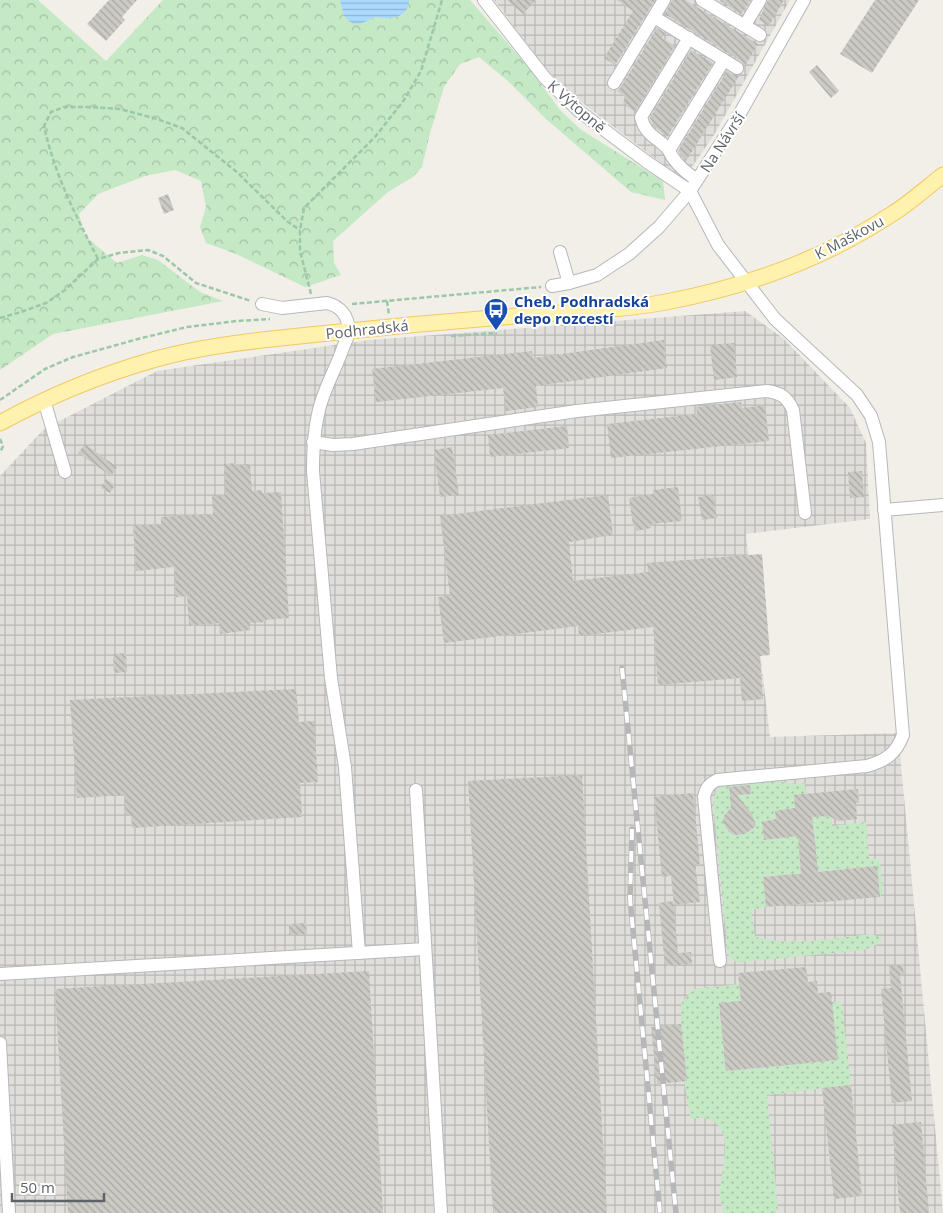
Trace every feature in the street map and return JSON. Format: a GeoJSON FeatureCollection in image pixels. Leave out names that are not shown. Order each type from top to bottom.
{"type":"FeatureCollection","features":[{"type":"Feature","properties":{"kind":"main road","name":"K Maškovu"},"geometry":{"type":"LineString","coordinates":[[746,281],[803,262],[860,234],[893,214],[943,175]]}},
{"type":"Feature","properties":{"kind":"main road","name":"Podhradská"},"geometry":{"type":"LineString","coordinates":[[0,423],[44,400],[126,368],[158,358],[199,349],[240,342],[349,331],[627,307],[665,302],[746,281]]}},
{"type":"Feature","properties":{"kind":"street","name":"K Výtopně"},"geometry":{"type":"LineString","coordinates":[[484,0],[545,78],[579,111],[647,162],[690,191]]}},
{"type":"Feature","properties":{"kind":"street"},"geometry":{"type":"LineString","coordinates":[[614,83],[664,0]]}},
{"type":"Feature","properties":{"kind":"street"},"geometry":{"type":"LineString","coordinates":[[745,25],[760,0]]}},
{"type":"Feature","properties":{"kind":"street","name":"Na Návrší"},"geometry":{"type":"LineString","coordinates":[[552,286],[596,275],[629,254],[659,227],[690,191],[740,115],[804,0]]}},
{"type":"Feature","properties":{"kind":"street"},"geometry":{"type":"LineString","coordinates":[[707,1],[760,35]]}},
{"type":"Feature","properties":{"kind":"street"},"geometry":{"type":"LineString","coordinates":[[654,17],[737,68]]}},
{"type":"Feature","properties":{"kind":"street"},"geometry":{"type":"LineString","coordinates":[[689,38],[641,117],[642,125],[653,138],[669,150],[672,157],[683,170],[697,180]]}},
{"type":"Feature","properties":{"kind":"street"},"geometry":{"type":"LineString","coordinates":[[669,150],[724,60]]}},
{"type":"Feature","properties":{"kind":"street"},"geometry":{"type":"LineString","coordinates":[[690,191],[718,245],[775,319],[858,395],[871,416],[879,442],[903,735],[900,745],[882,761],[867,766],[717,780],[709,784],[704,797],[720,961]]}},
{"type":"Feature","properties":{"kind":"street"},"geometry":{"type":"LineString","coordinates":[[560,252],[569,283]]}},
{"type":"Feature","properties":{"kind":"street"},"geometry":{"type":"LineString","coordinates":[[262,304],[282,308],[333,304],[340,308],[345,316],[349,331],[319,408],[313,442],[313,471],[331,678],[345,767],[359,953]]}},
{"type":"Feature","properties":{"kind":"street"},"geometry":{"type":"LineString","coordinates":[[313,442],[353,444],[578,411],[767,391],[779,392],[788,400],[793,410],[805,513]]}},
{"type":"Feature","properties":{"kind":"street"},"geometry":{"type":"LineString","coordinates":[[44,400],[65,472]]}},
{"type":"Feature","properties":{"kind":"street"},"geometry":{"type":"LineString","coordinates":[[884,510],[943,505]]}},
{"type":"Feature","properties":{"kind":"street"},"geometry":{"type":"LineString","coordinates":[[416,790],[441,1213]]}},
{"type":"Feature","properties":{"kind":"street"},"geometry":{"type":"LineString","coordinates":[[0,974],[425,948]]}},
{"type":"Feature","properties":{"kind":"street"},"geometry":{"type":"LineString","coordinates":[[0,1043],[9,1213]]}},
{"type":"Feature","properties":{"kind":"path"},"geometry":{"type":"LineString","coordinates":[[314,304],[300,251],[300,230],[304,208],[375,137],[404,100],[421,71],[442,0]]}},
{"type":"Feature","properties":{"kind":"path"},"geometry":{"type":"LineString","coordinates":[[98,259],[60,183],[49,149],[44,126],[51,112],[64,107],[120,109],[182,128],[238,173],[288,222],[300,230]]}},
{"type":"Feature","properties":{"kind":"path"},"geometry":{"type":"LineString","coordinates":[[0,318],[46,303],[65,290],[98,259],[119,253],[148,250],[163,256],[196,283],[262,304]]}},
{"type":"Feature","properties":{"kind":"path"},"geometry":{"type":"LineString","coordinates":[[346,304],[552,286]]}},
{"type":"Feature","properties":{"kind":"path"},"geometry":{"type":"LineString","coordinates":[[0,400],[45,369],[73,357],[187,327],[273,319]]}},
{"type":"Feature","properties":{"kind":"path"},"geometry":{"type":"LineString","coordinates":[[0,439],[3,446],[0,453]]}},
{"type":"Feature","properties":{"kind":"shaded area"},"geometry":{"type":"Polygon","coordinates":[[[494,0],[790,0],[714,135],[683,180],[580,101],[548,71],[494,0]]]}},
{"type":"Feature","properties":{"kind":"shaded area"},"geometry":{"type":"Polygon","coordinates":[[[745,311],[783,338],[850,408],[866,443],[870,519],[746,534],[770,737],[898,733],[943,1213],[0,1213],[0,476],[44,429],[157,371],[369,340],[745,311]]]}},
{"type":"Feature","properties":{"kind":"green space"},"geometry":{"type":"Polygon","coordinates":[[[0,0],[38,0],[106,61],[163,0],[470,0],[530,69],[560,110],[580,129],[663,181],[665,200],[631,192],[546,119],[508,81],[479,57],[460,64],[444,87],[422,167],[413,177],[388,192],[333,241],[334,263],[341,275],[305,287],[236,254],[206,243],[200,227],[206,207],[201,181],[175,170],[145,176],[98,194],[79,214],[85,236],[117,263],[142,255],[158,260],[200,292],[223,301],[53,334],[0,370],[0,0]]]}},
{"type":"Feature","properties":{"kind":"green space"},"geometry":{"type":"Polygon","coordinates":[[[768,780],[795,784],[805,783],[806,794],[794,795],[800,859],[817,857],[812,817],[831,816],[832,826],[866,822],[869,858],[878,859],[880,862],[883,890],[880,897],[877,866],[764,877],[766,907],[751,910],[756,937],[798,942],[871,934],[883,938],[876,945],[864,950],[741,962],[735,961],[729,956],[713,802],[716,792],[728,784],[729,786],[768,782],[768,780]]]}},
{"type":"Feature","properties":{"kind":"green space"},"geometry":{"type":"Polygon","coordinates":[[[739,984],[741,1001],[719,1003],[726,1071],[837,1060],[832,1002],[838,1001],[842,1005],[851,1085],[767,1095],[778,1209],[775,1213],[724,1213],[720,1196],[725,1151],[722,1132],[718,1125],[710,1120],[696,1118],[691,1120],[684,1081],[687,1081],[681,1024],[681,1004],[690,992],[695,989],[739,984]]]}},
{"type":"Feature","properties":{"kind":"water"},"geometry":{"type":"Polygon","coordinates":[[[340,0],[409,0],[409,4],[403,14],[392,18],[375,17],[359,24],[350,22],[347,19],[340,0]]]}},
{"type":"Feature","properties":{"kind":"building"},"geometry":{"type":"Polygon","coordinates":[[[109,0],[137,0],[122,17],[125,20],[106,41],[87,24],[109,0]]]}},
{"type":"Feature","properties":{"kind":"building"},"geometry":{"type":"Polygon","coordinates":[[[507,0],[536,0],[523,14],[507,0]]]}},
{"type":"Feature","properties":{"kind":"building"},"geometry":{"type":"Polygon","coordinates":[[[617,0],[655,0],[615,65],[604,58],[633,11],[617,0]]]}},
{"type":"Feature","properties":{"kind":"building"},"geometry":{"type":"Polygon","coordinates":[[[672,0],[685,0],[758,44],[745,66],[741,61],[665,14],[672,0]]]}},
{"type":"Feature","properties":{"kind":"building"},"geometry":{"type":"Polygon","coordinates":[[[721,0],[751,0],[741,14],[721,0]]]}},
{"type":"Feature","properties":{"kind":"building"},"geometry":{"type":"Polygon","coordinates":[[[768,0],[784,0],[769,26],[759,20],[768,0]]]}},
{"type":"Feature","properties":{"kind":"building"},"geometry":{"type":"Polygon","coordinates":[[[875,0],[919,0],[872,73],[840,54],[875,0]]]}},
{"type":"Feature","properties":{"kind":"building"},"geometry":{"type":"Polygon","coordinates":[[[657,28],[665,33],[662,38],[675,46],[635,112],[623,103],[626,97],[617,91],[657,28]]]}},
{"type":"Feature","properties":{"kind":"building"},"geometry":{"type":"Polygon","coordinates":[[[691,50],[713,63],[667,137],[654,126],[650,118],[691,50]]]}},
{"type":"Feature","properties":{"kind":"building"},"geometry":{"type":"Polygon","coordinates":[[[817,65],[839,91],[831,98],[809,72],[817,65]]]}},
{"type":"Feature","properties":{"kind":"building"},"geometry":{"type":"Polygon","coordinates":[[[727,71],[739,76],[686,161],[678,151],[727,71]]]}},
{"type":"Feature","properties":{"kind":"building"},"geometry":{"type":"Polygon","coordinates":[[[168,194],[174,210],[164,214],[158,198],[168,194]]]}},
{"type":"Feature","properties":{"kind":"building"},"geometry":{"type":"Polygon","coordinates":[[[664,340],[667,368],[536,386],[538,407],[506,411],[503,388],[376,402],[372,369],[532,351],[533,358],[664,340]]]}},
{"type":"Feature","properties":{"kind":"building"},"geometry":{"type":"Polygon","coordinates":[[[734,343],[737,377],[714,380],[710,345],[734,343]]]}},
{"type":"Feature","properties":{"kind":"building"},"geometry":{"type":"Polygon","coordinates":[[[741,402],[742,408],[765,405],[769,441],[611,458],[607,424],[697,414],[696,407],[741,402]]]}},
{"type":"Feature","properties":{"kind":"building"},"geometry":{"type":"Polygon","coordinates":[[[567,426],[569,448],[490,457],[488,435],[567,426]]]}},
{"type":"Feature","properties":{"kind":"building"},"geometry":{"type":"Polygon","coordinates":[[[85,444],[117,467],[111,476],[78,453],[85,444]]]}},
{"type":"Feature","properties":{"kind":"building"},"geometry":{"type":"Polygon","coordinates":[[[452,447],[459,495],[440,497],[434,450],[452,447]]]}},
{"type":"Feature","properties":{"kind":"building"},"geometry":{"type":"Polygon","coordinates":[[[235,463],[236,466],[250,464],[252,491],[262,490],[262,493],[281,492],[289,618],[250,623],[250,630],[220,634],[219,623],[189,626],[187,596],[176,597],[174,567],[136,571],[133,526],[161,524],[161,517],[213,514],[212,496],[226,495],[224,464],[235,463]]]}},
{"type":"Feature","properties":{"kind":"building"},"geometry":{"type":"Polygon","coordinates":[[[862,471],[864,497],[850,498],[848,472],[862,471]]]}},
{"type":"Feature","properties":{"kind":"building"},"geometry":{"type":"Polygon","coordinates":[[[106,479],[115,485],[110,493],[101,488],[106,479]]]}},
{"type":"Feature","properties":{"kind":"building"},"geometry":{"type":"Polygon","coordinates":[[[678,487],[682,521],[651,524],[651,528],[637,531],[633,525],[629,498],[653,494],[653,490],[678,487]]]}},
{"type":"Feature","properties":{"kind":"building"},"geometry":{"type":"Polygon","coordinates":[[[608,495],[613,535],[569,542],[573,581],[648,572],[647,563],[762,554],[770,655],[760,656],[763,699],[742,701],[740,678],[658,685],[653,627],[579,636],[578,626],[444,643],[438,597],[450,596],[440,516],[608,495]]]}},
{"type":"Feature","properties":{"kind":"building"},"geometry":{"type":"Polygon","coordinates":[[[713,495],[717,518],[702,520],[698,497],[713,495]]]}},
{"type":"Feature","properties":{"kind":"building"},"geometry":{"type":"Polygon","coordinates":[[[126,653],[127,672],[114,673],[113,654],[126,653]]]}},
{"type":"Feature","properties":{"kind":"building"},"geometry":{"type":"Polygon","coordinates":[[[296,689],[299,722],[314,721],[318,782],[300,783],[302,817],[132,828],[131,815],[126,815],[124,795],[77,798],[70,700],[296,689]]]}},
{"type":"Feature","properties":{"kind":"building"},"geometry":{"type":"Polygon","coordinates":[[[582,775],[607,1213],[493,1213],[468,781],[582,775]]]}},
{"type":"Feature","properties":{"kind":"building"},"geometry":{"type":"Polygon","coordinates":[[[750,785],[751,794],[737,795],[752,814],[756,826],[745,834],[734,835],[729,832],[723,822],[724,816],[731,808],[729,787],[750,785]]]}},
{"type":"Feature","properties":{"kind":"building"},"geometry":{"type":"Polygon","coordinates":[[[858,789],[859,803],[856,803],[857,819],[838,821],[829,816],[812,817],[818,872],[877,866],[880,897],[766,907],[763,877],[801,874],[798,836],[764,840],[762,822],[776,819],[775,811],[795,808],[794,795],[858,789]]]}},
{"type":"Feature","properties":{"kind":"building"},"geometry":{"type":"Polygon","coordinates":[[[693,793],[700,864],[695,864],[700,902],[674,905],[671,876],[662,877],[654,797],[693,793]]]}},
{"type":"Feature","properties":{"kind":"building"},"geometry":{"type":"Polygon","coordinates":[[[673,901],[678,953],[691,952],[692,964],[665,966],[659,903],[673,901]]]}},
{"type":"Feature","properties":{"kind":"building"},"geometry":{"type":"Polygon","coordinates":[[[306,923],[307,934],[289,935],[289,924],[306,923]]]}},
{"type":"Feature","properties":{"kind":"building"},"geometry":{"type":"Polygon","coordinates":[[[903,965],[904,975],[900,975],[912,1101],[892,1103],[881,989],[891,988],[889,966],[903,965]]]}},
{"type":"Feature","properties":{"kind":"building"},"geometry":{"type":"Polygon","coordinates":[[[806,967],[808,982],[817,981],[818,993],[831,992],[838,1060],[726,1071],[719,1003],[741,1001],[738,973],[806,967]]]}},
{"type":"Feature","properties":{"kind":"building"},"geometry":{"type":"Polygon","coordinates":[[[369,971],[383,1213],[68,1213],[55,989],[369,971]]]}},
{"type":"Feature","properties":{"kind":"building"},"geometry":{"type":"Polygon","coordinates":[[[681,1024],[687,1081],[657,1084],[651,1027],[681,1024]]]}},
{"type":"Feature","properties":{"kind":"building"},"geometry":{"type":"Polygon","coordinates":[[[851,1085],[862,1196],[834,1199],[822,1088],[851,1085]]]}},
{"type":"Feature","properties":{"kind":"building"},"geometry":{"type":"Polygon","coordinates":[[[921,1122],[929,1213],[900,1213],[892,1125],[921,1122]]]}},
{"type":"Feature","properties":{"kind":"railway"},"geometry":{"type":"LineString","coordinates":[[622,668],[676,1213]]}},
{"type":"Feature","properties":{"kind":"railway"},"geometry":{"type":"LineString","coordinates":[[632,829],[630,899],[660,1213]]}},
{"type":"Feature","properties":{"kind":"place","name":"Cheb, Podhradská depo rozcestí"},"geometry":{"type":"Point","coordinates":[496,331]}}]}
